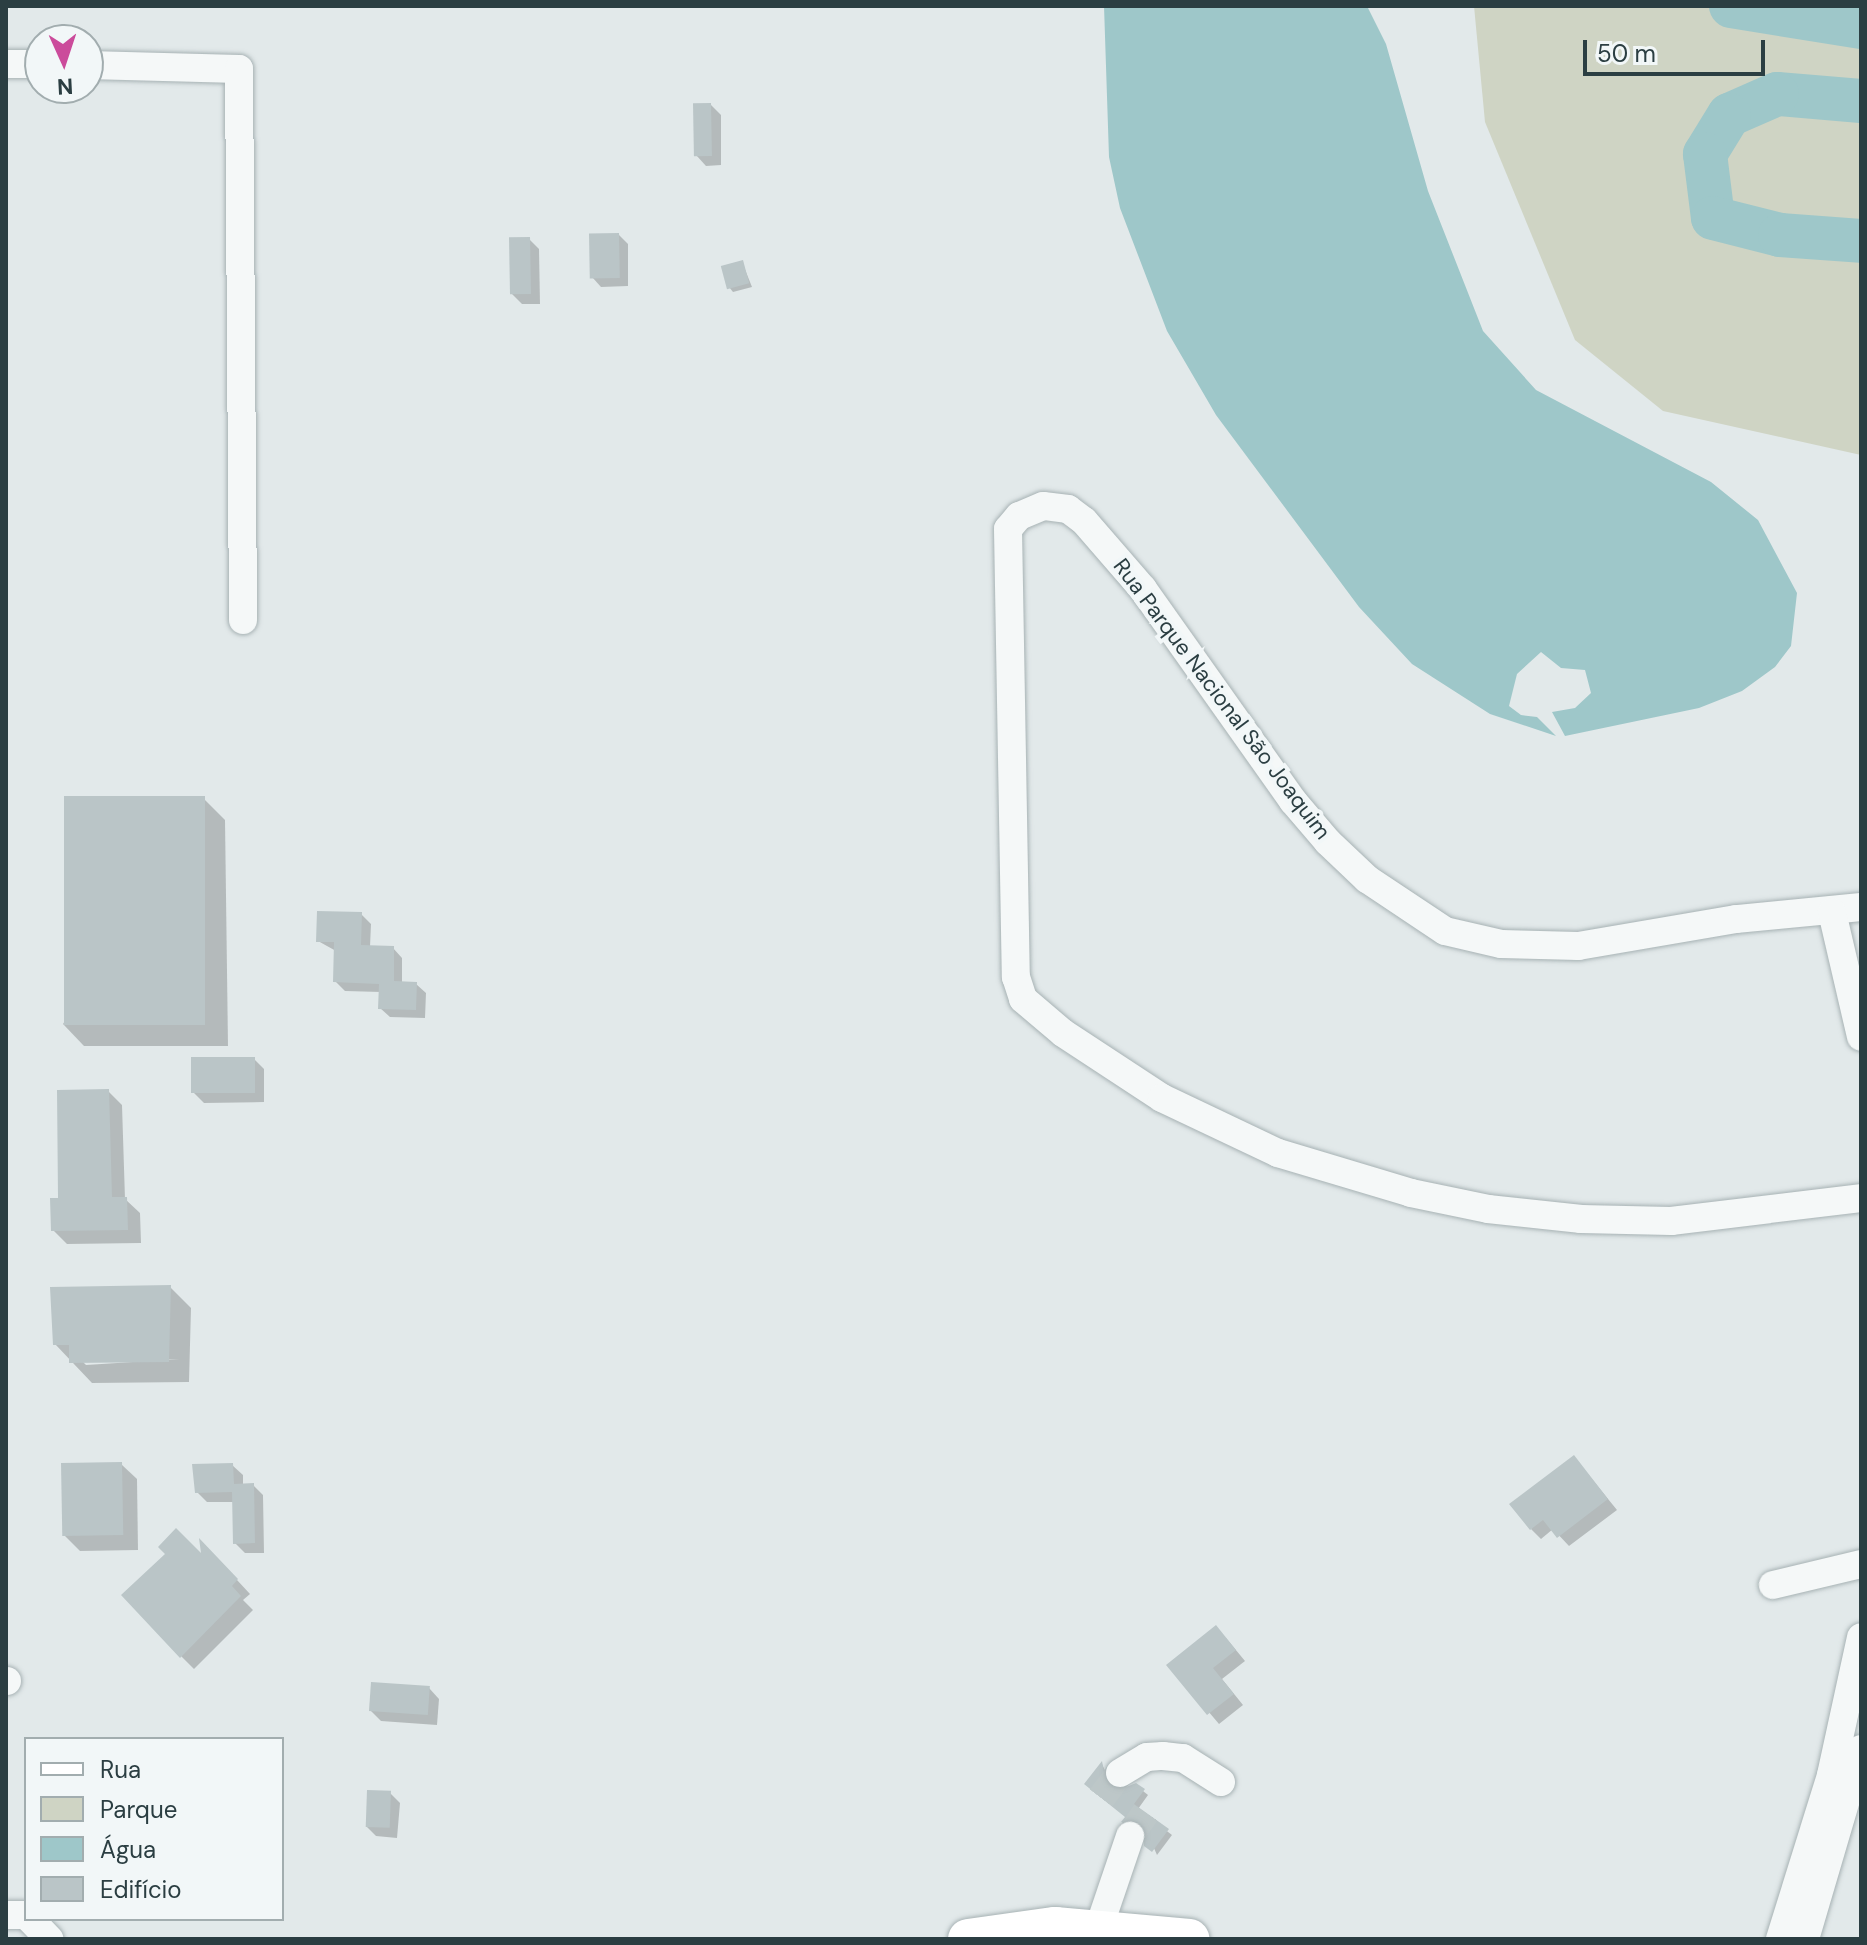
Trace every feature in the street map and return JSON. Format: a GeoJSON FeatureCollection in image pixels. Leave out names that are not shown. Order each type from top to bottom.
{"type":"FeatureCollection","features":[{"type":"Feature","properties":{"kind":"street"},"geometry":{"type":"LineString","coordinates":[[104,65],[239,69],[243,620]]}},
{"type":"Feature","properties":{"kind":"street","name":"Rua Parque Nacional São Joaquim"},"geometry":{"type":"LineString","coordinates":[[1861,907],[1722,921],[1578,946],[1501,944],[1445,931],[1367,879],[1319,832],[1143,589],[1084,521],[1068,509],[1043,506],[1028,510],[1008,529],[1016,977],[1023,999],[1063,1033],[1162,1098],[1278,1153],[1411,1193],[1488,1209],[1581,1219],[1671,1221],[1861,1198]]}},
{"type":"Feature","properties":{"kind":"street"},"geometry":{"type":"LineString","coordinates":[[1832,912],[1861,1037]]}},
{"type":"Feature","properties":{"kind":"street"},"geometry":{"type":"LineString","coordinates":[[1773,1585],[1861,1564]]}},
{"type":"Feature","properties":{"kind":"street"},"geometry":{"type":"LineString","coordinates":[[1805,1939],[1849,1778],[1861,1637]]}},
{"type":"Feature","properties":{"kind":"street"},"geometry":{"type":"LineString","coordinates":[[1780,1939],[1861,1749]]}},
{"type":"Feature","properties":{"kind":"street"},"geometry":{"type":"LineString","coordinates":[[1120,1773],[1147,1757],[1163,1756],[1198,1764],[1221,1782]]}},
{"type":"Feature","properties":{"kind":"street"},"geometry":{"type":"LineString","coordinates":[[1096,1933],[1130,1836]]}},
{"type":"Feature","properties":{"kind":"street"},"geometry":{"type":"LineString","coordinates":[[32,1921],[49,1939]]}},
{"type":"Feature","properties":{"kind":"street"},"geometry":{"type":"LineString","coordinates":[[987,1937],[1096,1933],[1189,1939]]}},
{"type":"Feature","properties":{"kind":"green space"},"geometry":{"type":"Polygon","coordinates":[[[1474,6],[1861,6],[1861,455],[1663,411],[1575,340],[1485,122],[1474,6]]]}},
{"type":"Feature","properties":{"kind":"water"},"geometry":{"type":"Polygon","coordinates":[[[1104,6],[1367,6],[1386,44],[1428,191],[1483,331],[1536,390],[1711,482],[1758,520],[1797,593],[1791,646],[1775,667],[1742,691],[1699,708],[1565,736],[1552,712],[1575,708],[1591,693],[1585,670],[1561,668],[1541,652],[1517,674],[1509,706],[1521,715],[1537,717],[1556,736],[1490,714],[1412,664],[1359,607],[1216,415],[1167,331],[1120,208],[1109,157],[1104,6]]]}},
{"type":"Feature","properties":{"kind":"building"},"geometry":{"type":"Polygon","coordinates":[[[693,103],[711,103],[712,156],[694,156],[693,103]]]}},
{"type":"Feature","properties":{"kind":"building"},"geometry":{"type":"Polygon","coordinates":[[[619,233],[620,278],[590,279],[589,234],[619,233]]]}},
{"type":"Feature","properties":{"kind":"building"},"geometry":{"type":"Polygon","coordinates":[[[509,237],[530,237],[531,294],[510,294],[509,237]]]}},
{"type":"Feature","properties":{"kind":"building"},"geometry":{"type":"Polygon","coordinates":[[[743,260],[749,283],[727,289],[721,266],[743,260]]]}},
{"type":"Feature","properties":{"kind":"building"},"geometry":{"type":"Polygon","coordinates":[[[64,796],[205,796],[205,1025],[64,1025],[64,796]]]}},
{"type":"Feature","properties":{"kind":"building"},"geometry":{"type":"Polygon","coordinates":[[[317,911],[362,912],[361,945],[394,946],[394,981],[417,982],[416,1010],[378,1009],[379,984],[333,982],[334,942],[316,942],[317,911]]]}},
{"type":"Feature","properties":{"kind":"building"},"geometry":{"type":"Polygon","coordinates":[[[191,1057],[255,1057],[255,1093],[191,1093],[191,1057]]]}},
{"type":"Feature","properties":{"kind":"building"},"geometry":{"type":"Polygon","coordinates":[[[109,1089],[112,1197],[127,1197],[128,1230],[51,1231],[50,1198],[58,1198],[57,1090],[109,1089]]]}},
{"type":"Feature","properties":{"kind":"building"},"geometry":{"type":"Polygon","coordinates":[[[171,1285],[169,1362],[69,1363],[69,1345],[53,1345],[50,1287],[171,1285]]]}},
{"type":"Feature","properties":{"kind":"building"},"geometry":{"type":"Polygon","coordinates":[[[1574,1455],[1608,1499],[1557,1538],[1543,1520],[1530,1530],[1509,1504],[1574,1455]]]}},
{"type":"Feature","properties":{"kind":"building"},"geometry":{"type":"Polygon","coordinates":[[[122,1462],[123,1535],[62,1536],[61,1463],[122,1462]]]}},
{"type":"Feature","properties":{"kind":"building"},"geometry":{"type":"Polygon","coordinates":[[[233,1463],[234,1484],[254,1483],[255,1543],[233,1544],[232,1492],[195,1493],[192,1464],[233,1463]]]}},
{"type":"Feature","properties":{"kind":"building"},"geometry":{"type":"Polygon","coordinates":[[[176,1528],[201,1553],[199,1538],[238,1579],[232,1586],[241,1596],[180,1658],[121,1595],[165,1554],[158,1547],[176,1528]]]}},
{"type":"Feature","properties":{"kind":"building"},"geometry":{"type":"Polygon","coordinates":[[[1216,1625],[1236,1650],[1213,1668],[1234,1694],[1207,1715],[1166,1665],[1216,1625]]]}},
{"type":"Feature","properties":{"kind":"building"},"geometry":{"type":"Polygon","coordinates":[[[371,1682],[430,1686],[428,1715],[369,1711],[371,1682]]]}},
{"type":"Feature","properties":{"kind":"building"},"geometry":{"type":"Polygon","coordinates":[[[1102,1761],[1106,1782],[1119,1790],[1136,1783],[1145,1789],[1134,1804],[1169,1829],[1152,1852],[1144,1846],[1142,1824],[1121,1822],[1125,1817],[1084,1784],[1102,1761]]]}},
{"type":"Feature","properties":{"kind":"building"},"geometry":{"type":"Polygon","coordinates":[[[367,1790],[391,1791],[390,1828],[366,1827],[367,1790]]]}},
{"type":"Feature","properties":{"kind":"waterway"},"geometry":{"type":"LineString","coordinates":[[1731,6],[1861,27]]}},
{"type":"Feature","properties":{"kind":"waterway"},"geometry":{"type":"LineString","coordinates":[[1861,101],[1777,94],[1729,115],[1705,154],[1713,218],[1780,235],[1861,241]]}},
{"type":"Feature","properties":{"kind":"tunnel"},"geometry":{"type":"LineString","coordinates":[[1101,1798],[1120,1773]]}},
{"type":"Feature","properties":{"kind":"tunnel"},"geometry":{"type":"LineString","coordinates":[[1130,1836],[1146,1812]]}}]}
